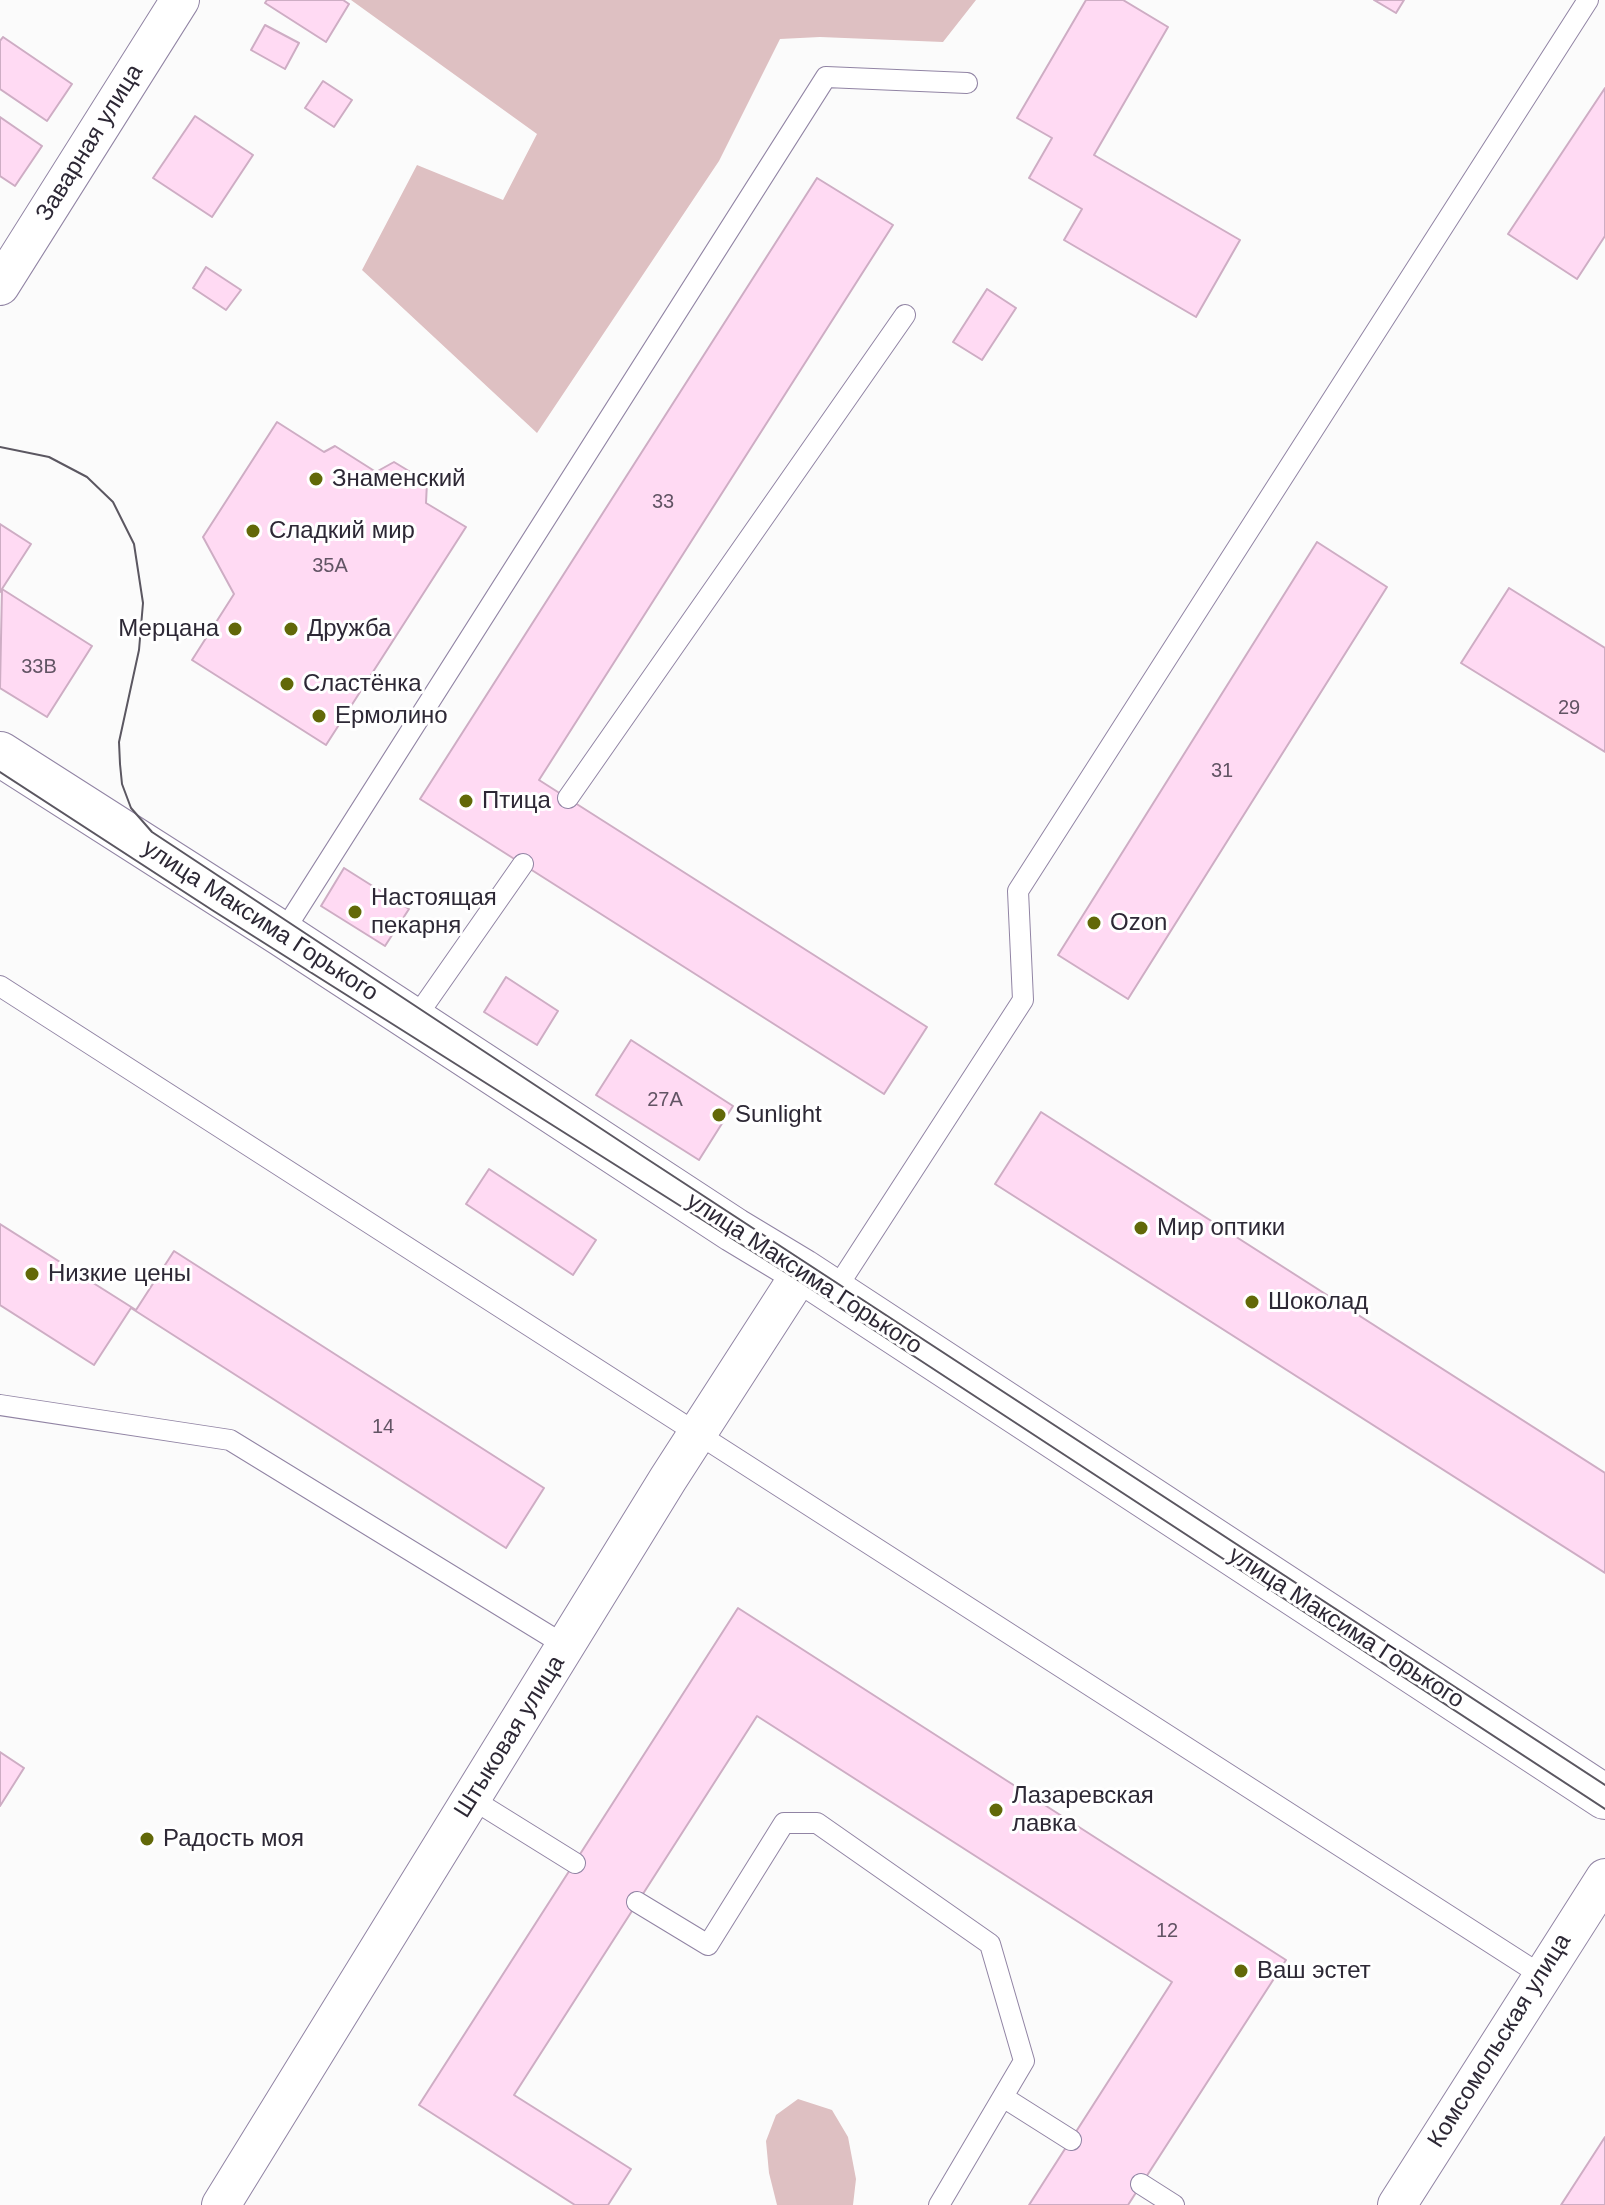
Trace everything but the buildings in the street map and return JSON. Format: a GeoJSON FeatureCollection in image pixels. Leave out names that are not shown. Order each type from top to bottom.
{"type":"FeatureCollection","features":[{"type":"Feature","properties":{"kind":"main road","name":"улица Максима Горького"},"geometry":{"type":"LineString","coordinates":[[0,754],[282,934],[734,1230],[818,1281],[1605,1797]]}},
{"type":"Feature","properties":{"kind":"street","name":"Заварная улица"},"geometry":{"type":"LineString","coordinates":[[0,286],[180,0]]}},
{"type":"Feature","properties":{"kind":"street","name":"Штыковая улица"},"geometry":{"type":"LineString","coordinates":[[221,2205],[697,1434],[818,1281]]}},
{"type":"Feature","properties":{"kind":"street","name":"Комсомольская улица"},"geometry":{"type":"LineString","coordinates":[[1397,2205],[1605,1878]]}},
{"type":"Feature","properties":{"kind":"lane"},"geometry":{"type":"LineString","coordinates":[[818,1281],[1023,1000],[1018,891],[1588,0]]}},
{"type":"Feature","properties":{"kind":"lane"},"geometry":{"type":"LineString","coordinates":[[282,934],[826,77],[967,83]]}},
{"type":"Feature","properties":{"kind":"lane"},"geometry":{"type":"LineString","coordinates":[[568,798],[905,315]]}},
{"type":"Feature","properties":{"kind":"lane"},"geometry":{"type":"LineString","coordinates":[[414,1020],[523,864]]}},
{"type":"Feature","properties":{"kind":"lane"},"geometry":{"type":"LineString","coordinates":[[0,986],[1541,1975]]}},
{"type":"Feature","properties":{"kind":"lane"},"geometry":{"type":"LineString","coordinates":[[0,1405],[230,1440],[566,1646]]}},
{"type":"Feature","properties":{"kind":"lane"},"geometry":{"type":"LineString","coordinates":[[472,1799],[575,1863]]}},
{"type":"Feature","properties":{"kind":"lane"},"geometry":{"type":"LineString","coordinates":[[637,1902],[708,1945],[784,1823],[817,1823],[990,1944],[1024,2061],[939,2205]]}},
{"type":"Feature","properties":{"kind":"lane"},"geometry":{"type":"LineString","coordinates":[[1003,2097],[1071,2140]]}},
{"type":"Feature","properties":{"kind":"lane"},"geometry":{"type":"LineString","coordinates":[[1141,2184],[1174,2205]]}},
{"type":"Feature","properties":{"kind":"shaded area"},"geometry":{"type":"Polygon","coordinates":[[[351,0],[976,0],[943,42],[820,37],[780,39],[719,161],[537,433],[362,270],[417,165],[503,200],[537,134],[351,0]]]}},
{"type":"Feature","properties":{"kind":"shaded area"},"geometry":{"type":"Polygon","coordinates":[[[798,2099],[832,2110],[848,2137],[856,2179],[853,2205],[777,2205],[769,2173],[766,2141],[776,2115],[798,2099]]]}},
{"type":"Feature","properties":{"kind":"tram line"},"geometry":{"type":"LineString","coordinates":[[0,447],[49,457],[87,477],[113,502],[134,544],[143,603],[139,650],[119,742],[120,764],[122,784],[131,808],[152,832],[1605,1785]]}},
{"type":"Feature","properties":{"kind":"tram line"},"geometry":{"type":"LineString","coordinates":[[0,772],[212,910],[796,1279],[1605,1809]]}},
{"type":"Feature","properties":{"kind":"place","name":"Знаменский"},"geometry":{"type":"Point","coordinates":[316,479]}},
{"type":"Feature","properties":{"kind":"place","name":"Сладкий мир"},"geometry":{"type":"Point","coordinates":[253,531]}},
{"type":"Feature","properties":{"kind":"place","name":"Мерцана"},"geometry":{"type":"Point","coordinates":[235,629]}},
{"type":"Feature","properties":{"kind":"place","name":"Дружба"},"geometry":{"type":"Point","coordinates":[291,629]}},
{"type":"Feature","properties":{"kind":"place","name":"Сластёнка"},"geometry":{"type":"Point","coordinates":[287,684]}},
{"type":"Feature","properties":{"kind":"place","name":"Ермолино"},"geometry":{"type":"Point","coordinates":[319,716]}},
{"type":"Feature","properties":{"kind":"place","name":"Птица"},"geometry":{"type":"Point","coordinates":[466,801]}},
{"type":"Feature","properties":{"kind":"place","name":"Настоящая пекарня"},"geometry":{"type":"Point","coordinates":[355,912]}},
{"type":"Feature","properties":{"kind":"place","name":"Ozon"},"geometry":{"type":"Point","coordinates":[1094,923]}},
{"type":"Feature","properties":{"kind":"place","name":"Sunlight"},"geometry":{"type":"Point","coordinates":[719,1115]}},
{"type":"Feature","properties":{"kind":"place","name":"Мир оптики"},"geometry":{"type":"Point","coordinates":[1141,1228]}},
{"type":"Feature","properties":{"kind":"place","name":"Низкие цены"},"geometry":{"type":"Point","coordinates":[32,1274]}},
{"type":"Feature","properties":{"kind":"place","name":"Шоколад"},"geometry":{"type":"Point","coordinates":[1252,1302]}},
{"type":"Feature","properties":{"kind":"place","name":"Лазаревская лавка"},"geometry":{"type":"Point","coordinates":[996,1810]}},
{"type":"Feature","properties":{"kind":"place","name":"Радость моя"},"geometry":{"type":"Point","coordinates":[147,1839]}},
{"type":"Feature","properties":{"kind":"place","name":"Ваш эстет"},"geometry":{"type":"Point","coordinates":[1241,1971]}}]}
